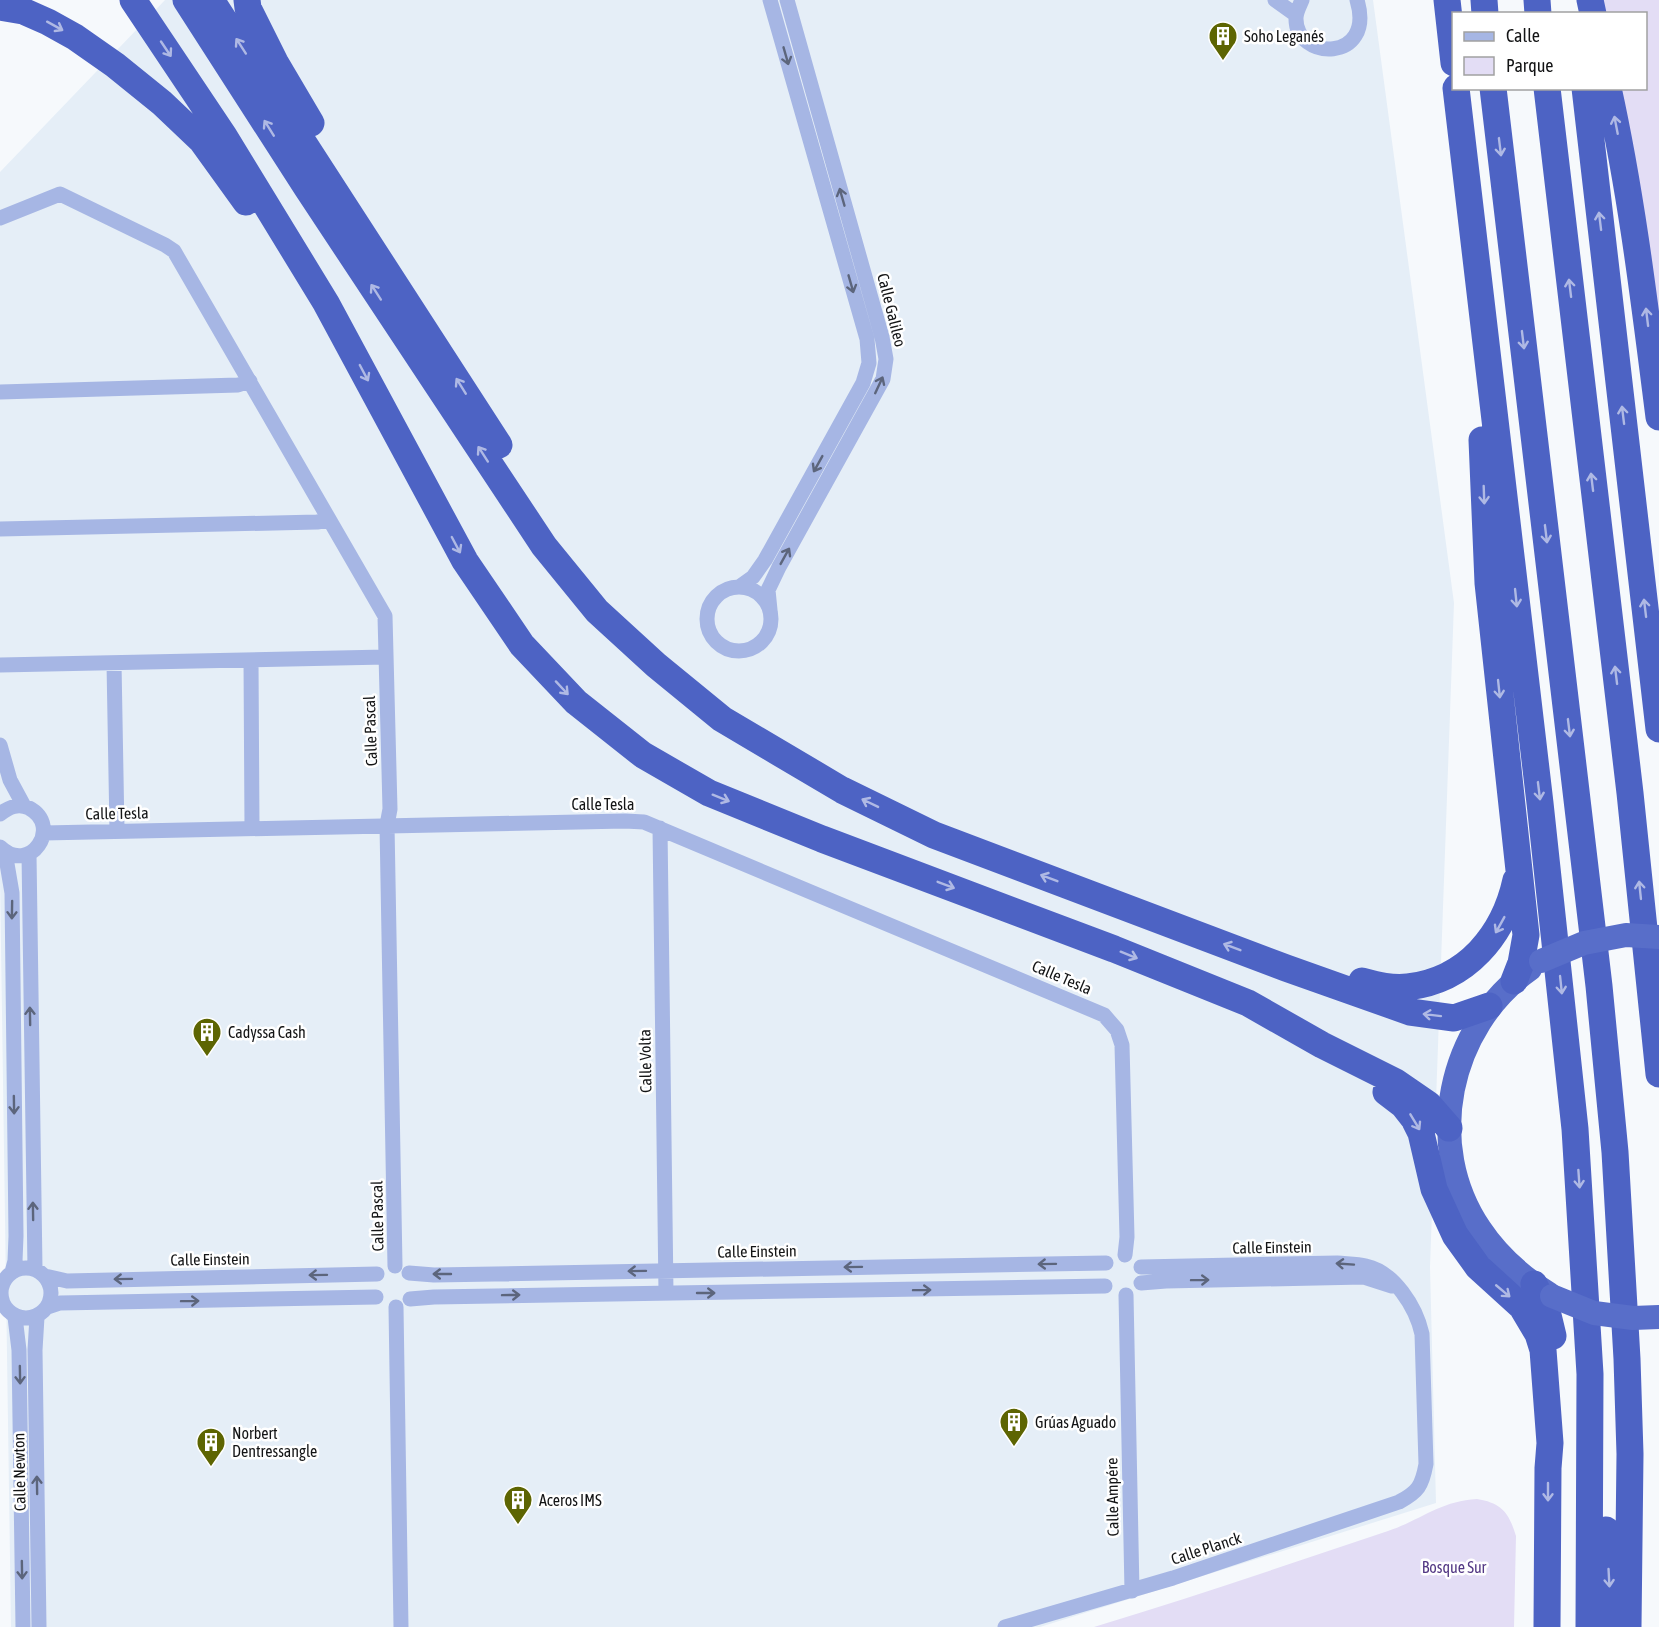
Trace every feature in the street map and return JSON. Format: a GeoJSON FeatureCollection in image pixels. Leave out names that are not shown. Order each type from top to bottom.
{"type":"FeatureCollection","features":[{"type":"Feature","properties":{"kind":"highway"},"geometry":{"type":"LineString","coordinates":[[133,0],[224,136],[326,303],[465,561],[522,645],[576,702],[643,755],[709,793],[1248,1003],[1322,1045],[1396,1082],[1428,1104],[1449,1128]]}},
{"type":"Feature","properties":{"kind":"highway"},"geometry":{"type":"LineString","coordinates":[[186,0],[307,188],[544,546],[597,611],[656,665],[722,719],[842,790],[934,835],[1286,968],[1410,1012],[1454,1017],[1489,1006]]}},
{"type":"Feature","properties":{"kind":"highway"},"geometry":{"type":"LineString","coordinates":[[211,0],[555,533],[602,597],[644,636],[721,700],[825,779]]}},
{"type":"Feature","properties":{"kind":"highway"},"geometry":{"type":"LineString","coordinates":[[247,0],[248,8],[275,62],[307,115],[340,179],[367,240]]}},
{"type":"Feature","properties":{"kind":"highway"},"geometry":{"type":"LineString","coordinates":[[1447,0],[1452,45]]}},
{"type":"Feature","properties":{"kind":"highway"},"geometry":{"type":"LineString","coordinates":[[0,7],[23,11],[75,38],[115,65],[162,103],[202,141],[294,275],[326,303]]}},
{"type":"Feature","properties":{"kind":"highway"},"geometry":{"type":"LineString","coordinates":[[1456,90],[1559,971],[1576,1141],[1590,1374],[1589,1627]]}},
{"type":"Feature","properties":{"kind":"highway"},"geometry":{"type":"LineString","coordinates":[[1493,90],[1599,986],[1615,1152],[1628,1371],[1630,1454],[1628,1627]]}},
{"type":"Feature","properties":{"kind":"highway"},"geometry":{"type":"LineString","coordinates":[[1547,90],[1630,793],[1659,1074]]}},
{"type":"Feature","properties":{"kind":"highway"},"geometry":{"type":"LineString","coordinates":[[1585,90],[1659,729]]}},
{"type":"Feature","properties":{"kind":"highway"},"geometry":{"type":"LineString","coordinates":[[1608,90],[1642,278],[1659,417]]}},
{"type":"Feature","properties":{"kind":"highway"},"geometry":{"type":"LineString","coordinates":[[1467,185],[1465,242],[1481,397],[1488,583],[1526,935],[1521,963],[1514,981]]}},
{"type":"Feature","properties":{"kind":"highway"},"geometry":{"type":"LineString","coordinates":[[1286,968],[1390,987],[1408,987],[1450,975],[1471,959],[1495,934],[1509,908],[1519,870]]}},
{"type":"Feature","properties":{"kind":"highway"},"geometry":{"type":"LineString","coordinates":[[1659,938],[1626,935],[1584,943],[1541,961],[1514,981],[1489,1006],[1461,1056],[1450,1096],[1449,1128],[1452,1158],[1469,1212],[1494,1248],[1543,1290],[1594,1313],[1633,1318],[1659,1317]]}},
{"type":"Feature","properties":{"kind":"highway"},"geometry":{"type":"LineString","coordinates":[[1322,1045],[1392,1095],[1414,1119],[1421,1133],[1434,1189],[1455,1234],[1478,1266],[1522,1307],[1530,1318],[1543,1350],[1551,1443]]}},
{"type":"Feature","properties":{"kind":"highway"},"geometry":{"type":"LineString","coordinates":[[1543,1290],[1553,1339],[1551,1443],[1548,1468],[1547,1627]]}},
{"type":"Feature","properties":{"kind":"highway"},"geometry":{"type":"LineString","coordinates":[[1590,1374],[1602,1467],[1612,1627]]}},
{"type":"Feature","properties":{"kind":"street","name":"Calle Galileo"},"geometry":{"type":"LineString","coordinates":[[739,586],[753,577],[765,560],[863,383],[869,363],[867,339],[770,0]]}},
{"type":"Feature","properties":{"kind":"street","name":"Calle Galileo"},"geometry":{"type":"LineString","coordinates":[[770,610],[768,590],[883,380],[886,359],[882,337],[787,0]]}},
{"type":"Feature","properties":{"kind":"street"},"geometry":{"type":"LineString","coordinates":[[1275,0],[1296,15]]}},
{"type":"Feature","properties":{"kind":"street"},"geometry":{"type":"LineString","coordinates":[[1302,0],[1296,15],[1299,32],[1308,43],[1329,50],[1341,47],[1354,37],[1360,27],[1361,16],[1357,0]]}},
{"type":"Feature","properties":{"kind":"street","name":"Calle Pascal"},"geometry":{"type":"LineString","coordinates":[[0,218],[60,195],[165,244],[174,251],[385,616],[390,809],[387,825],[402,1269]]}},
{"type":"Feature","properties":{"kind":"street"},"geometry":{"type":"LineString","coordinates":[[0,392],[238,385],[250,381]]}},
{"type":"Feature","properties":{"kind":"street"},"geometry":{"type":"LineString","coordinates":[[0,529],[329,520]]}},
{"type":"Feature","properties":{"kind":"street"},"geometry":{"type":"LineString","coordinates":[[739,586],[756,592],[765,599],[772,622],[763,642],[748,651],[738,652],[723,648],[714,641],[706,623],[707,612],[717,595],[739,586]]}},
{"type":"Feature","properties":{"kind":"street"},"geometry":{"type":"LineString","coordinates":[[0,665],[386,657]]}},
{"type":"Feature","properties":{"kind":"street"},"geometry":{"type":"LineString","coordinates":[[251,660],[252,828]]}},
{"type":"Feature","properties":{"kind":"street"},"geometry":{"type":"LineString","coordinates":[[114,663],[117,831]]}},
{"type":"Feature","properties":{"kind":"street"},"geometry":{"type":"LineString","coordinates":[[0,745],[10,780],[24,806]]}},
{"type":"Feature","properties":{"kind":"street"},"geometry":{"type":"LineString","coordinates":[[0,814],[9,807],[24,806],[35,811],[42,822],[44,833],[40,843],[29,854],[22,856],[3,850],[12,893],[16,1236],[12,1272],[2,1284],[0,1293],[6,1310],[15,1317],[25,1319],[60,1303],[376,1297]]}},
{"type":"Feature","properties":{"kind":"street","name":"Calle Tesla"},"geometry":{"type":"LineString","coordinates":[[44,833],[625,821],[644,822],[660,828],[1104,1015],[1117,1030],[1122,1045],[1127,1237],[1125,1256]]}},
{"type":"Feature","properties":{"kind":"street","name":"Calle Volta"},"geometry":{"type":"LineString","coordinates":[[660,828],[666,1293]]}},
{"type":"Feature","properties":{"kind":"street"},"geometry":{"type":"LineString","coordinates":[[29,854],[40,1273]]}},
{"type":"Feature","properties":{"kind":"street"},"geometry":{"type":"LineString","coordinates":[[1119,1255],[1125,1256],[1130,1256],[1138,1262],[1143,1272],[1140,1288],[1131,1295],[1119,1296],[1110,1292],[1105,1286],[1102,1274],[1106,1263],[1119,1255]]}},
{"type":"Feature","properties":{"kind":"street","name":"Calle Einstein"},"geometry":{"type":"LineString","coordinates":[[402,1269],[434,1275],[1106,1263]]}},
{"type":"Feature","properties":{"kind":"street","name":"Calle Einstein"},"geometry":{"type":"LineString","coordinates":[[1141,1267],[1337,1263],[1365,1266],[1383,1274],[1412,1304],[1422,1334],[1426,1464],[1423,1480],[1415,1494]]}},
{"type":"Feature","properties":{"kind":"street"},"geometry":{"type":"LineString","coordinates":[[12,1272],[23,1268],[40,1273],[49,1282],[52,1295],[42,1312]]}},
{"type":"Feature","properties":{"kind":"street"},"geometry":{"type":"LineString","coordinates":[[382,1269],[402,1269],[414,1286],[410,1299],[396,1307],[384,1305],[376,1297],[373,1285],[377,1274],[382,1269]]}},
{"type":"Feature","properties":{"kind":"street","name":"Calle Einstein"},"geometry":{"type":"LineString","coordinates":[[40,1273],[67,1281],[377,1274]]}},
{"type":"Feature","properties":{"kind":"street","name":"Calle Einstein"},"geometry":{"type":"LineString","coordinates":[[1141,1283],[1364,1277],[1396,1287]]}},
{"type":"Feature","properties":{"kind":"street"},"geometry":{"type":"LineString","coordinates":[[410,1299],[1105,1286]]}},
{"type":"Feature","properties":{"kind":"street","name":"Calle Ampére"},"geometry":{"type":"LineString","coordinates":[[1126,1295],[1132,1591]]}},
{"type":"Feature","properties":{"kind":"street"},"geometry":{"type":"LineString","coordinates":[[396,1307],[401,1627]]}},
{"type":"Feature","properties":{"kind":"street","name":"Calle Newton"},"geometry":{"type":"LineString","coordinates":[[39,1627],[34,1350],[42,1312]]}},
{"type":"Feature","properties":{"kind":"street","name":"Calle Newton"},"geometry":{"type":"LineString","coordinates":[[15,1317],[19,1350],[23,1627]]}},
{"type":"Feature","properties":{"kind":"street","name":"Calle Planck"},"geometry":{"type":"LineString","coordinates":[[1005,1627],[1132,1591],[1399,1503],[1415,1494]]}},
{"type":"Feature","properties":{"kind":"shaded area"},"geometry":{"type":"Polygon","coordinates":[[[165,0],[1373,0],[1454,603],[1430,1267],[1436,1503],[1040,1627],[11,1627],[0,877],[0,172],[165,0]]]}},
{"type":"Feature","properties":{"kind":"green space"},"geometry":{"type":"Polygon","coordinates":[[[1599,0],[1659,0],[1659,336],[1615,90],[1647,90],[1647,12],[1601,12],[1599,0]]]}},
{"type":"Feature","properties":{"kind":"green space","name":"Bosque Sur"},"geometry":{"type":"Polygon","coordinates":[[[1477,1499],[1493,1503],[1503,1510],[1516,1536],[1514,1627],[1094,1627],[1400,1527],[1452,1503],[1477,1499]]]}},
{"type":"Feature","properties":{"kind":"place","name":"Soho Leganés"},"geometry":{"type":"Point","coordinates":[1223,62]}},
{"type":"Feature","properties":{"kind":"place","name":"Cadyssa Cash"},"geometry":{"type":"Point","coordinates":[207,1058]}},
{"type":"Feature","properties":{"kind":"place","name":"Grúas Aguado"},"geometry":{"type":"Point","coordinates":[1014,1448]}},
{"type":"Feature","properties":{"kind":"place","name":"Norbert Dentressangle"},"geometry":{"type":"Point","coordinates":[211,1468]}},
{"type":"Feature","properties":{"kind":"place","name":"Aceros IMS"},"geometry":{"type":"Point","coordinates":[518,1526]}}]}
